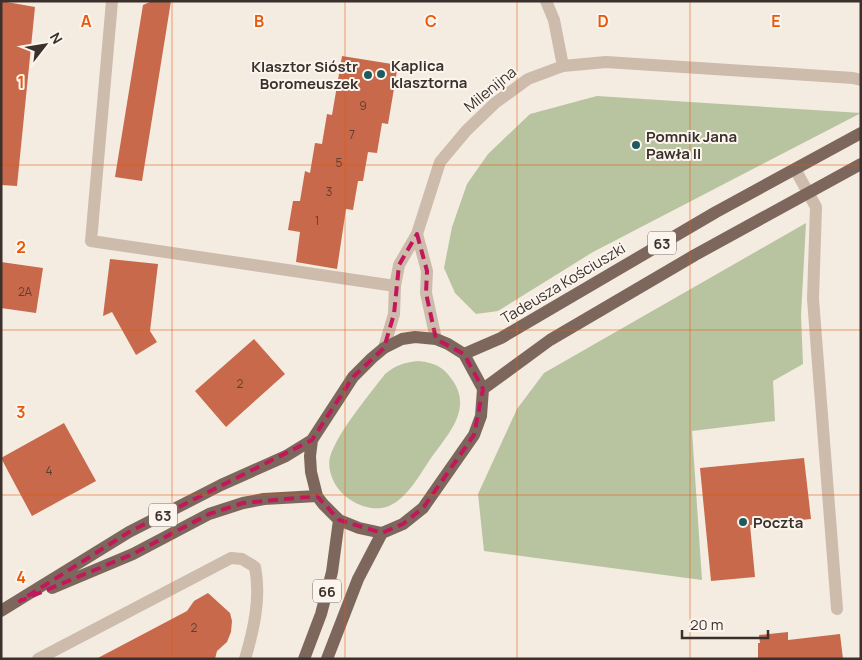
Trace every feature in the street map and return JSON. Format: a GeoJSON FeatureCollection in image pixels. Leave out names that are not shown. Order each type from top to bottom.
{"type":"FeatureCollection","features":[{"type":"Feature","properties":{"kind":"main road","name":"Tadeusza Kościuszki"},"geometry":{"type":"LineString","coordinates":[[464,354],[501,338],[716,212],[861,133]]}},
{"type":"Feature","properties":{"kind":"main road","name":"63"},"geometry":{"type":"LineString","coordinates":[[483,389],[550,340],[695,255],[861,164]]}},
{"type":"Feature","properties":{"kind":"main road","name":"63"},"geometry":{"type":"LineString","coordinates":[[1,611],[129,532],[286,456],[312,440],[353,377],[384,348],[402,339],[436,339],[464,354]]}},
{"type":"Feature","properties":{"kind":"main road"},"geometry":{"type":"LineString","coordinates":[[382,533],[403,524],[423,508],[474,434],[481,416],[483,389],[464,354]]}},
{"type":"Feature","properties":{"kind":"main road","name":"63"},"geometry":{"type":"LineString","coordinates":[[312,440],[310,472],[317,496],[323,504],[339,520],[359,528],[382,533]]}},
{"type":"Feature","properties":{"kind":"main road","name":"63"},"geometry":{"type":"LineString","coordinates":[[20,601],[132,554],[209,514],[243,503],[264,499],[317,496]]}},
{"type":"Feature","properties":{"kind":"main road","name":"66"},"geometry":{"type":"LineString","coordinates":[[304,659],[321,614],[332,572],[339,520]]}},
{"type":"Feature","properties":{"kind":"main road","name":"66"},"geometry":{"type":"LineString","coordinates":[[327,659],[358,579],[382,533]]}},
{"type":"Feature","properties":{"kind":"street"},"geometry":{"type":"LineString","coordinates":[[112,1],[92,241],[395,286]]}},
{"type":"Feature","properties":{"kind":"street"},"geometry":{"type":"LineString","coordinates":[[546,1],[554,20],[563,66]]}},
{"type":"Feature","properties":{"kind":"street","name":"Milenijna"},"geometry":{"type":"LineString","coordinates":[[384,348],[394,314],[395,286],[399,264],[417,234],[440,162],[466,131],[494,103],[528,79],[563,66],[606,62],[861,80]]}},
{"type":"Feature","properties":{"kind":"street"},"geometry":{"type":"LineString","coordinates":[[795,169],[816,207],[813,299],[837,609]]}},
{"type":"Feature","properties":{"kind":"street"},"geometry":{"type":"LineString","coordinates":[[417,234],[427,271],[426,292],[436,339]]}},
{"type":"Feature","properties":{"kind":"street"},"geometry":{"type":"LineString","coordinates":[[38,659],[231,558],[242,559],[256,567],[258,582],[254,629],[245,659]]}},
{"type":"Feature","properties":{"kind":"highlighted area"},"geometry":{"type":"Polygon","coordinates":[[[417,234],[427,271],[426,293],[436,339],[464,354],[483,389],[474,435],[423,508],[403,524],[382,533],[339,520],[317,496],[243,503],[209,514],[133,554],[20,601],[129,532],[312,440],[353,377],[384,348],[394,314],[399,265],[417,234]]]}},
{"type":"Feature","properties":{"kind":"green space"},"geometry":{"type":"Polygon","coordinates":[[[597,96],[861,113],[593,252],[498,311],[476,314],[455,293],[444,268],[452,227],[467,184],[488,154],[530,114],[597,96]]]}},
{"type":"Feature","properties":{"kind":"green space"},"geometry":{"type":"Polygon","coordinates":[[[806,223],[801,315],[803,364],[773,381],[775,421],[692,431],[702,580],[484,551],[478,494],[517,409],[544,373],[806,223]]]}},
{"type":"Feature","properties":{"kind":"green space"},"geometry":{"type":"Polygon","coordinates":[[[419,361],[439,367],[453,381],[460,403],[455,423],[417,480],[401,498],[389,506],[381,508],[365,507],[357,504],[338,489],[333,479],[329,463],[334,447],[354,414],[385,374],[401,364],[419,361]]]}},
{"type":"Feature","properties":{"kind":"building"},"geometry":{"type":"Polygon","coordinates":[[[1,1],[35,7],[17,186],[1,185],[1,1]]]}},
{"type":"Feature","properties":{"kind":"building"},"geometry":{"type":"Polygon","coordinates":[[[152,1],[171,1],[142,181],[115,177],[143,5],[152,1]]]}},
{"type":"Feature","properties":{"kind":"building"},"geometry":{"type":"Polygon","coordinates":[[[342,56],[398,65],[388,124],[382,123],[377,153],[368,152],[363,181],[358,181],[353,210],[346,209],[337,269],[296,262],[300,232],[288,230],[293,201],[300,201],[305,171],[310,173],[315,143],[322,144],[327,114],[332,115],[342,56]]]}},
{"type":"Feature","properties":{"kind":"building"},"geometry":{"type":"Polygon","coordinates":[[[110,259],[158,264],[150,331],[157,342],[136,355],[112,312],[103,316],[110,259]]]}},
{"type":"Feature","properties":{"kind":"building"},"geometry":{"type":"Polygon","coordinates":[[[1,262],[43,268],[36,313],[1,308],[1,262]]]}},
{"type":"Feature","properties":{"kind":"building"},"geometry":{"type":"Polygon","coordinates":[[[254,339],[285,374],[226,427],[195,391],[254,339]]]}},
{"type":"Feature","properties":{"kind":"building"},"geometry":{"type":"Polygon","coordinates":[[[64,423],[96,481],[32,516],[1,458],[64,423]]]}},
{"type":"Feature","properties":{"kind":"building","name":"Poczta"},"geometry":{"type":"Polygon","coordinates":[[[804,458],[811,519],[750,525],[755,577],[711,581],[700,468],[804,458]]]}},
{"type":"Feature","properties":{"kind":"building"},"geometry":{"type":"Polygon","coordinates":[[[208,593],[230,613],[232,621],[231,632],[227,642],[217,651],[215,659],[96,659],[187,611],[194,601],[208,593]]]}},
{"type":"Feature","properties":{"kind":"building"},"geometry":{"type":"Polygon","coordinates":[[[788,632],[788,640],[840,634],[843,659],[758,659],[759,635],[788,632]]]}},
{"type":"Feature","properties":{"kind":"place","name":"Kaplica klasztorna"},"geometry":{"type":"Point","coordinates":[381,74]}},
{"type":"Feature","properties":{"kind":"place","name":"Klasztor Sióstr Boromeuszek"},"geometry":{"type":"Point","coordinates":[368,75]}},
{"type":"Feature","properties":{"kind":"place","name":"Pomnik Jana Pawła II"},"geometry":{"type":"Point","coordinates":[636,145]}},
{"type":"Feature","properties":{"kind":"place","name":"Poczta"},"geometry":{"type":"Point","coordinates":[743,522]}}]}
